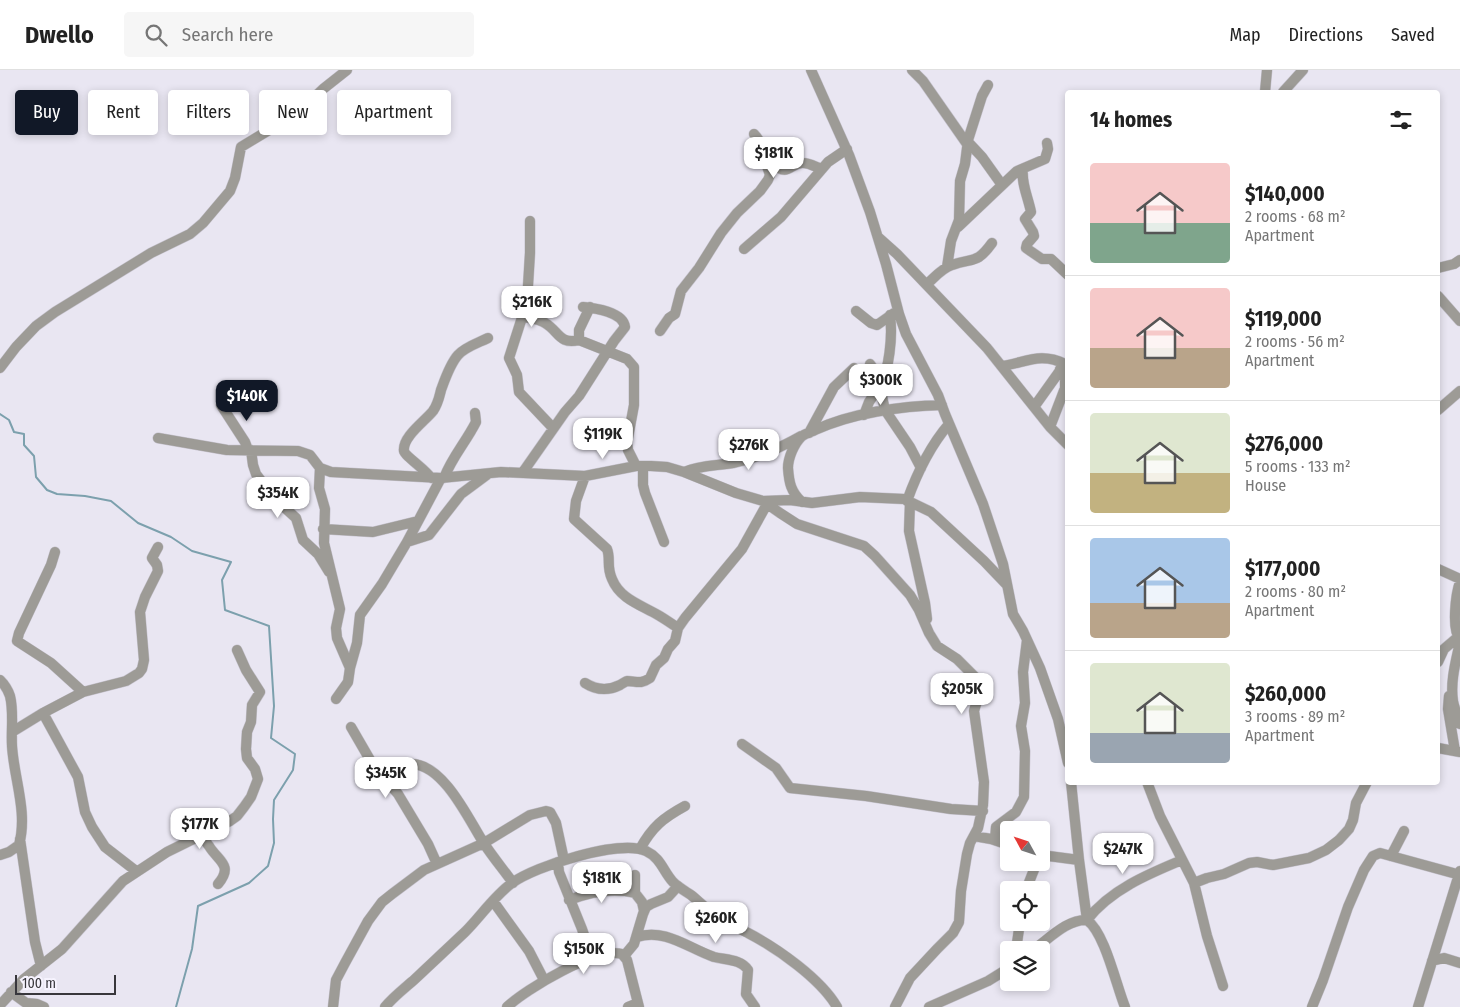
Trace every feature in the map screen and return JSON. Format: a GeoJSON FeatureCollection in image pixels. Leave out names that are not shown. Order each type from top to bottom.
{"type":"FeatureCollection","features":[{"type":"Feature","properties":{"kind":"street"},"geometry":{"type":"LineString","coordinates":[[0,368],[16,347],[36,326],[55,312],[151,253],[190,234],[204,223],[230,191],[235,178],[241,147],[299,112],[323,88],[347,70]]}},
{"type":"Feature","properties":{"kind":"street"},"geometry":{"type":"LineString","coordinates":[[811,70],[847,149],[878,237],[886,264],[894,313],[888,365],[880,388],[869,402],[864,415]]}},
{"type":"Feature","properties":{"kind":"street"},"geometry":{"type":"LineString","coordinates":[[912,70],[923,81],[968,143],[982,157],[1002,185]]}},
{"type":"Feature","properties":{"kind":"street"},"geometry":{"type":"LineString","coordinates":[[1265,90],[1267,70]]}},
{"type":"Feature","properties":{"kind":"street"},"geometry":{"type":"LineString","coordinates":[[1285,90],[1303,70]]}},
{"type":"Feature","properties":{"kind":"street"},"geometry":{"type":"LineString","coordinates":[[947,267],[951,241],[958,227],[960,181],[968,143],[982,96],[988,85]]}},
{"type":"Feature","properties":{"kind":"street"},"geometry":{"type":"LineString","coordinates":[[754,134],[762,142],[772,162],[782,170],[791,169],[797,164],[803,163],[822,169]]}},
{"type":"Feature","properties":{"kind":"street"},"geometry":{"type":"LineString","coordinates":[[958,227],[1017,171],[1045,159],[1048,149],[1047,143]]}},
{"type":"Feature","properties":{"kind":"street"},"geometry":{"type":"LineString","coordinates":[[660,331],[668,318],[675,314],[681,291],[718,237],[737,213],[765,186],[770,175],[764,157],[765,149]]}},
{"type":"Feature","properties":{"kind":"street"},"geometry":{"type":"LineString","coordinates":[[744,249],[781,217],[828,162],[847,149]]}},
{"type":"Feature","properties":{"kind":"street"},"geometry":{"type":"LineString","coordinates":[[1023,168],[1022,180],[1027,192],[1031,212],[1026,218],[1034,236],[1026,244],[1026,248],[1042,259],[1051,259],[1065,272]]}},
{"type":"Feature","properties":{"kind":"street"},"geometry":{"type":"LineString","coordinates":[[530,221],[528,292],[509,358],[517,375],[519,392],[553,428]]}},
{"type":"Feature","properties":{"kind":"street"},"geometry":{"type":"LineString","coordinates":[[878,237],[927,284],[1003,366],[1050,427],[1065,442]]}},
{"type":"Feature","properties":{"kind":"street"},"geometry":{"type":"LineString","coordinates":[[927,284],[947,267],[975,260],[992,243]]}},
{"type":"Feature","properties":{"kind":"street"},"geometry":{"type":"LineString","coordinates":[[1440,268],[1454,264],[1460,260]]}},
{"type":"Feature","properties":{"kind":"street"},"geometry":{"type":"LineString","coordinates":[[1440,298],[1460,321]]}},
{"type":"Feature","properties":{"kind":"street"},"geometry":{"type":"LineString","coordinates":[[523,472],[553,428],[579,396],[623,331],[624,323],[611,313],[601,309],[586,307],[579,330],[579,340]]}},
{"type":"Feature","properties":{"kind":"street"},"geometry":{"type":"LineString","coordinates":[[856,311],[876,325],[894,313]]}},
{"type":"Feature","properties":{"kind":"street"},"geometry":{"type":"LineString","coordinates":[[894,313],[938,395],[983,504],[996,538],[1013,614],[1040,668],[1058,720],[1065,751]]}},
{"type":"Feature","properties":{"kind":"street"},"geometry":{"type":"LineString","coordinates":[[522,317],[530,317],[546,323],[561,338],[573,341],[579,340],[627,359],[634,367],[634,405],[627,443],[628,450],[639,466],[644,493],[664,542]]}},
{"type":"Feature","properties":{"kind":"street"},"geometry":{"type":"LineString","coordinates":[[439,478],[425,470],[406,454],[404,450],[406,444],[410,436],[438,404],[441,390],[457,356],[462,350],[488,338]]}},
{"type":"Feature","properties":{"kind":"street"},"geometry":{"type":"LineString","coordinates":[[1003,366],[1038,357],[1048,358],[1064,364]]}},
{"type":"Feature","properties":{"kind":"street"},"geometry":{"type":"LineString","coordinates":[[870,364],[877,374],[885,410],[921,468]]}},
{"type":"Feature","properties":{"kind":"street"},"geometry":{"type":"LineString","coordinates":[[1034,407],[1064,364]]}},
{"type":"Feature","properties":{"kind":"street"},"geometry":{"type":"LineString","coordinates":[[1050,427],[1065,388],[1064,364]]}},
{"type":"Feature","properties":{"kind":"street"},"geometry":{"type":"LineString","coordinates":[[803,502],[790,487],[788,464],[791,454],[805,435],[834,387],[854,368]]}},
{"type":"Feature","properties":{"kind":"street"},"geometry":{"type":"LineString","coordinates":[[1440,408],[1460,391]]}},
{"type":"Feature","properties":{"kind":"street"},"geometry":{"type":"LineString","coordinates":[[221,405],[245,442],[256,474],[274,498],[296,518],[303,540],[318,554],[333,578]]}},
{"type":"Feature","properties":{"kind":"street"},"geometry":{"type":"LineString","coordinates":[[684,472],[702,466],[721,465],[744,460],[776,449],[820,428],[864,415],[885,410],[942,405]]}},
{"type":"Feature","properties":{"kind":"street"},"geometry":{"type":"LineString","coordinates":[[336,699],[348,682],[357,643],[360,615],[382,584],[407,542],[439,478],[453,456],[464,444],[476,422],[474,413]]}},
{"type":"Feature","properties":{"kind":"street"},"geometry":{"type":"LineString","coordinates":[[929,633],[925,603],[909,532],[909,501],[921,468],[935,442],[949,424]]}},
{"type":"Feature","properties":{"kind":"street"},"geometry":{"type":"LineString","coordinates":[[158,438],[208,448],[302,452],[310,456],[320,468],[331,472],[439,478],[523,472],[585,476],[639,466],[667,467],[766,502],[797,524],[864,546],[910,595],[929,633],[939,648],[955,658],[974,674],[982,684],[974,711],[984,782],[983,811],[978,828],[969,845],[966,859],[961,891],[960,919],[957,929],[910,978],[895,1007]]}},
{"type":"Feature","properties":{"kind":"street"},"geometry":{"type":"LineString","coordinates":[[320,468],[319,488],[325,509],[324,543],[340,610],[336,628],[337,638],[350,668]]}},
{"type":"Feature","properties":{"kind":"street"},"geometry":{"type":"LineString","coordinates":[[407,542],[430,535],[461,494],[489,473]]}},
{"type":"Feature","properties":{"kind":"street"},"geometry":{"type":"LineString","coordinates":[[585,476],[576,502],[574,519],[607,549],[609,554],[607,566],[613,583],[621,594],[678,628]]}},
{"type":"Feature","properties":{"kind":"street"},"geometry":{"type":"LineString","coordinates":[[766,502],[790,500],[821,502],[860,497],[887,497],[909,501],[931,512],[1006,584]]}},
{"type":"Feature","properties":{"kind":"street"},"geometry":{"type":"LineString","coordinates":[[585,683],[600,689],[614,687],[626,682],[636,683],[648,680],[652,676],[656,664],[664,658],[675,641],[678,628],[685,618],[746,544],[766,502]]}},
{"type":"Feature","properties":{"kind":"street"},"geometry":{"type":"LineString","coordinates":[[324,529],[373,532],[418,521]]}},
{"type":"Feature","properties":{"kind":"street"},"geometry":{"type":"LineString","coordinates":[[12,732],[43,712],[83,692],[126,681],[142,669],[144,660],[140,612],[158,571],[157,565],[152,558],[158,547]]}},
{"type":"Feature","properties":{"kind":"street"},"geometry":{"type":"LineString","coordinates":[[56,552],[17,641],[51,663],[83,692]]}},
{"type":"Feature","properties":{"kind":"street"},"geometry":{"type":"LineString","coordinates":[[1440,570],[1460,580],[1457,593],[1455,625],[1459,639],[1453,678],[1453,702],[1460,724]]}},
{"type":"Feature","properties":{"kind":"street"},"geometry":{"type":"LineString","coordinates":[[995,840],[996,827],[1016,812],[1022,802],[1024,791],[1025,750],[1022,726],[1026,703],[1024,672],[1027,639]]}},
{"type":"Feature","properties":{"kind":"street"},"geometry":{"type":"LineString","coordinates":[[1440,658],[1444,649],[1459,639]]}},
{"type":"Feature","properties":{"kind":"street"},"geometry":{"type":"LineString","coordinates":[[0,1006],[24,979],[62,949],[123,881],[184,842],[204,835],[237,816],[251,797],[258,779],[255,769],[247,758],[247,732],[251,722],[252,705],[260,692],[246,670],[237,650]]}},
{"type":"Feature","properties":{"kind":"street"},"geometry":{"type":"LineString","coordinates":[[0,680],[9,693],[12,711],[13,755],[21,799],[19,845],[0,855]]}},
{"type":"Feature","properties":{"kind":"street"},"geometry":{"type":"LineString","coordinates":[[1440,748],[1458,752],[1448,708],[1449,697],[1453,692]]}},
{"type":"Feature","properties":{"kind":"street"},"geometry":{"type":"LineString","coordinates":[[43,712],[78,777],[85,812],[92,827],[105,847],[136,871]]}},
{"type":"Feature","properties":{"kind":"street"},"geometry":{"type":"LineString","coordinates":[[351,727],[372,765],[398,794],[428,844],[436,864]]}},
{"type":"Feature","properties":{"kind":"street"},"geometry":{"type":"LineString","coordinates":[[742,744],[781,773],[788,787],[792,789],[866,796],[958,810],[983,811]]}},
{"type":"Feature","properties":{"kind":"street"},"geometry":{"type":"LineString","coordinates":[[379,773],[411,763],[429,770],[450,789],[512,883]]}},
{"type":"Feature","properties":{"kind":"street"},"geometry":{"type":"LineString","coordinates":[[1072,785],[1079,860],[1088,920],[1099,936],[1125,1007]]}},
{"type":"Feature","properties":{"kind":"street"},"geometry":{"type":"LineString","coordinates":[[1148,785],[1155,804],[1194,883],[1207,936],[1223,986]]}},
{"type":"Feature","properties":{"kind":"street"},"geometry":{"type":"LineString","coordinates":[[1194,883],[1222,875],[1249,863],[1257,862],[1272,865],[1309,858],[1326,850],[1349,829],[1353,820],[1356,803],[1365,785]]}},
{"type":"Feature","properties":{"kind":"street"},"geometry":{"type":"LineString","coordinates":[[640,849],[645,839],[658,824],[685,806]]}},
{"type":"Feature","properties":{"kind":"street"},"geometry":{"type":"LineString","coordinates":[[333,1007],[336,980],[368,921],[382,902],[416,875],[484,843],[530,815],[546,811],[550,812],[556,823],[561,861],[559,872],[592,958]]}},
{"type":"Feature","properties":{"kind":"street"},"geometry":{"type":"LineString","coordinates":[[1391,856],[1404,831]]}},
{"type":"Feature","properties":{"kind":"street"},"geometry":{"type":"LineString","coordinates":[[204,835],[209,847],[223,862],[225,872],[218,884]]}},
{"type":"Feature","properties":{"kind":"street"},"geometry":{"type":"LineString","coordinates":[[974,836],[1000,842]]}},
{"type":"Feature","properties":{"kind":"street"},"geometry":{"type":"LineString","coordinates":[[20,839],[35,942],[41,966]]}},
{"type":"Feature","properties":{"kind":"street"},"geometry":{"type":"LineString","coordinates":[[385,1007],[394,996],[431,964],[512,883],[528,874],[561,861],[612,849],[640,849],[651,854],[661,863],[670,879],[719,918],[759,939],[823,987],[837,1007]]}},
{"type":"Feature","properties":{"kind":"street"},"geometry":{"type":"LineString","coordinates":[[1312,1007],[1348,907],[1364,870],[1373,856],[1380,853],[1460,874],[1418,1007]]}},
{"type":"Feature","properties":{"kind":"street"},"geometry":{"type":"LineString","coordinates":[[1050,856],[1079,860]]}},
{"type":"Feature","properties":{"kind":"street"},"geometry":{"type":"LineString","coordinates":[[1045,941],[1063,927],[1076,921],[1088,920],[1098,906],[1111,896],[1156,871],[1182,860]]}},
{"type":"Feature","properties":{"kind":"street"},"geometry":{"type":"LineString","coordinates":[[634,875],[635,893],[642,902],[644,911]]}},
{"type":"Feature","properties":{"kind":"street"},"geometry":{"type":"LineString","coordinates":[[624,956],[632,948],[644,911],[649,904],[668,897],[678,886]]}},
{"type":"Feature","properties":{"kind":"street"},"geometry":{"type":"LineString","coordinates":[[569,900],[603,891],[628,891],[635,893]]}},
{"type":"Feature","properties":{"kind":"street"},"geometry":{"type":"LineString","coordinates":[[492,901],[529,951],[544,980]]}},
{"type":"Feature","properties":{"kind":"street"},"geometry":{"type":"LineString","coordinates":[[637,937],[652,934],[673,939],[713,956],[742,964],[748,970],[746,994],[755,1007]]}},
{"type":"Feature","properties":{"kind":"street"},"geometry":{"type":"LineString","coordinates":[[507,1007],[544,980],[592,958],[615,953],[624,956],[628,965],[638,1005],[628,1007]]}},
{"type":"Feature","properties":{"kind":"street"},"geometry":{"type":"LineString","coordinates":[[1432,961],[1444,958],[1460,963]]}},
{"type":"Feature","properties":{"kind":"street"},"geometry":{"type":"LineString","coordinates":[[929,1007],[988,981],[1000,974]]}},
{"type":"Feature","properties":{"kind":"street"},"geometry":{"type":"LineString","coordinates":[[11,992],[26,1003],[44,1007]]}},
{"type":"Feature","properties":{"kind":"waterway"},"geometry":{"type":"LineString","coordinates":[[0,414],[9,420],[14,432],[24,434],[24,445],[34,456],[36,477],[47,490],[57,494],[85,496],[111,501],[138,523],[171,537],[192,551],[231,562],[222,580],[225,610],[269,626],[274,706],[271,738],[295,754],[293,770],[274,800],[274,843],[268,866],[249,883],[198,906],[192,949],[176,1007]]}}]}
